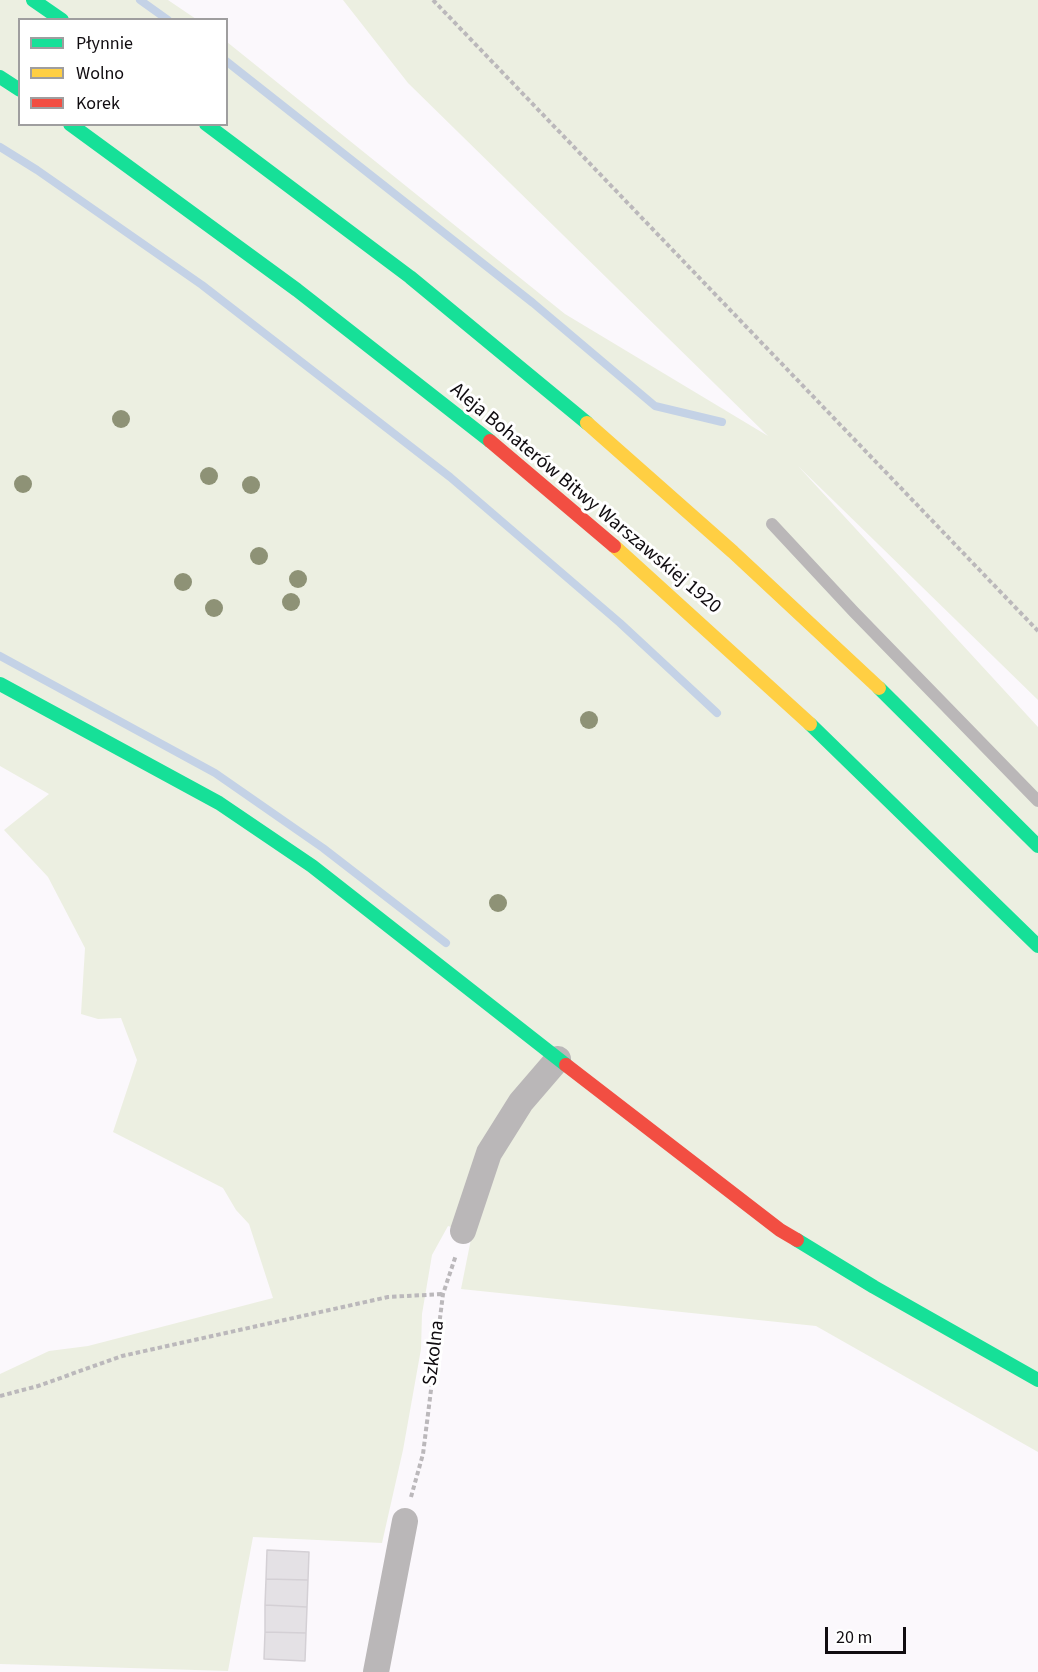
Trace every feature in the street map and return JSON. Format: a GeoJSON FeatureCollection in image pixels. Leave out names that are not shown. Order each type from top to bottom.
{"type":"FeatureCollection","features":[{"type":"Feature","properties":{"kind":"main road"},"geometry":{"type":"LineString","coordinates":[[33,0],[59,18]]}},
{"type":"Feature","properties":{"kind":"main road"},"geometry":{"type":"LineString","coordinates":[[0,77],[18,89]]}},
{"type":"Feature","properties":{"kind":"main road","name":"Aleja Bohaterów Bitwy Warszawskiej 1920"},"geometry":{"type":"LineString","coordinates":[[73,126],[304,294],[518,464],[708,629],[914,823],[1038,946]]}},
{"type":"Feature","properties":{"kind":"main road"},"geometry":{"type":"LineString","coordinates":[[209,126],[409,277],[703,523],[857,668],[1038,846]]}},
{"type":"Feature","properties":{"kind":"main road"},"geometry":{"type":"LineString","coordinates":[[0,684],[219,803],[312,866],[780,1230],[874,1287],[1038,1380]]}},
{"type":"Feature","properties":{"kind":"street"},"geometry":{"type":"LineString","coordinates":[[463,1231],[489,1153],[521,1102],[558,1059]]}},
{"type":"Feature","properties":{"kind":"street"},"geometry":{"type":"LineString","coordinates":[[376,1672],[405,1521]]}},
{"type":"Feature","properties":{"kind":"lane"},"geometry":{"type":"LineString","coordinates":[[772,524],[854,612],[1038,801]]}},
{"type":"Feature","properties":{"kind":"path"},"geometry":{"type":"LineString","coordinates":[[433,0],[1038,631]]}},
{"type":"Feature","properties":{"kind":"path","name":"Szkolna"},"geometry":{"type":"LineString","coordinates":[[405,1521],[423,1454],[442,1294],[463,1231]]}},
{"type":"Feature","properties":{"kind":"path"},"geometry":{"type":"LineString","coordinates":[[0,1396],[38,1386],[123,1356],[388,1297],[442,1294]]}},
{"type":"Feature","properties":{"kind":"shaded area"},"geometry":{"type":"Polygon","coordinates":[[[0,0],[168,0],[195,18],[18,18],[18,126],[228,126],[228,43],[565,314],[768,436],[408,83],[343,0],[1038,0],[1038,700],[798,466],[1038,727],[1038,1452],[816,1326],[461,1289],[472,1234],[448,1226],[432,1255],[422,1314],[421,1349],[403,1450],[382,1543],[253,1537],[228,1671],[0,1664],[0,1374],[49,1351],[88,1346],[273,1298],[249,1224],[236,1210],[223,1188],[113,1132],[137,1060],[121,1018],[98,1019],[81,1014],[85,948],[48,877],[4,830],[49,794],[0,766],[0,0]]]}},
{"type":"Feature","properties":{"kind":"building"},"geometry":{"type":"Polygon","coordinates":[[[267,1550],[309,1552],[308,1580],[266,1579],[267,1550]]]}},
{"type":"Feature","properties":{"kind":"building"},"geometry":{"type":"Polygon","coordinates":[[[266,1579],[308,1580],[307,1607],[265,1605],[266,1579]]]}},
{"type":"Feature","properties":{"kind":"building"},"geometry":{"type":"Polygon","coordinates":[[[265,1605],[307,1607],[306,1633],[265,1632],[265,1605]]]}},
{"type":"Feature","properties":{"kind":"building"},"geometry":{"type":"Polygon","coordinates":[[[265,1632],[306,1633],[305,1661],[264,1659],[265,1632]]]}},
{"type":"Feature","properties":{"kind":"waterway"},"geometry":{"type":"LineString","coordinates":[[140,0],[165,18]]}},
{"type":"Feature","properties":{"kind":"waterway"},"geometry":{"type":"LineString","coordinates":[[228,63],[533,303],[655,406],[722,422]]}},
{"type":"Feature","properties":{"kind":"waterway"},"geometry":{"type":"LineString","coordinates":[[0,147],[37,170],[202,285],[450,477],[620,623],[717,713]]}},
{"type":"Feature","properties":{"kind":"waterway"},"geometry":{"type":"LineString","coordinates":[[0,656],[215,773],[323,848],[446,943]]}},
{"type":"Feature","properties":{"kind":"traffic: fast"},"geometry":{"type":"LineString","coordinates":[[33,0],[59,18]]}},
{"type":"Feature","properties":{"kind":"traffic: fast"},"geometry":{"type":"LineString","coordinates":[[0,77],[18,89]]}},
{"type":"Feature","properties":{"kind":"traffic: fast"},"geometry":{"type":"LineString","coordinates":[[73,126],[297,290],[490,441]]}},
{"type":"Feature","properties":{"kind":"traffic: fast"},"geometry":{"type":"LineString","coordinates":[[209,126],[410,277],[587,423]]}},
{"type":"Feature","properties":{"kind":"traffic: fast"},"geometry":{"type":"LineString","coordinates":[[0,684],[219,803],[312,866],[566,1065]]}},
{"type":"Feature","properties":{"kind":"traffic: fast"},"geometry":{"type":"LineString","coordinates":[[879,688],[1038,846]]}},
{"type":"Feature","properties":{"kind":"traffic: fast"},"geometry":{"type":"LineString","coordinates":[[810,724],[1038,946]]}},
{"type":"Feature","properties":{"kind":"traffic: fast"},"geometry":{"type":"LineString","coordinates":[[797,1240],[874,1287],[1038,1380]]}},
{"type":"Feature","properties":{"kind":"traffic: slow"},"geometry":{"type":"LineString","coordinates":[[587,423],[733,552],[879,688]]}},
{"type":"Feature","properties":{"kind":"traffic: slow"},"geometry":{"type":"LineString","coordinates":[[614,546],[810,724]]}},
{"type":"Feature","properties":{"kind":"traffic: jam"},"geometry":{"type":"LineString","coordinates":[[490,441],[614,546]]}},
{"type":"Feature","properties":{"kind":"traffic: jam"},"geometry":{"type":"LineString","coordinates":[[566,1065],[780,1230],[797,1240]]}}]}
